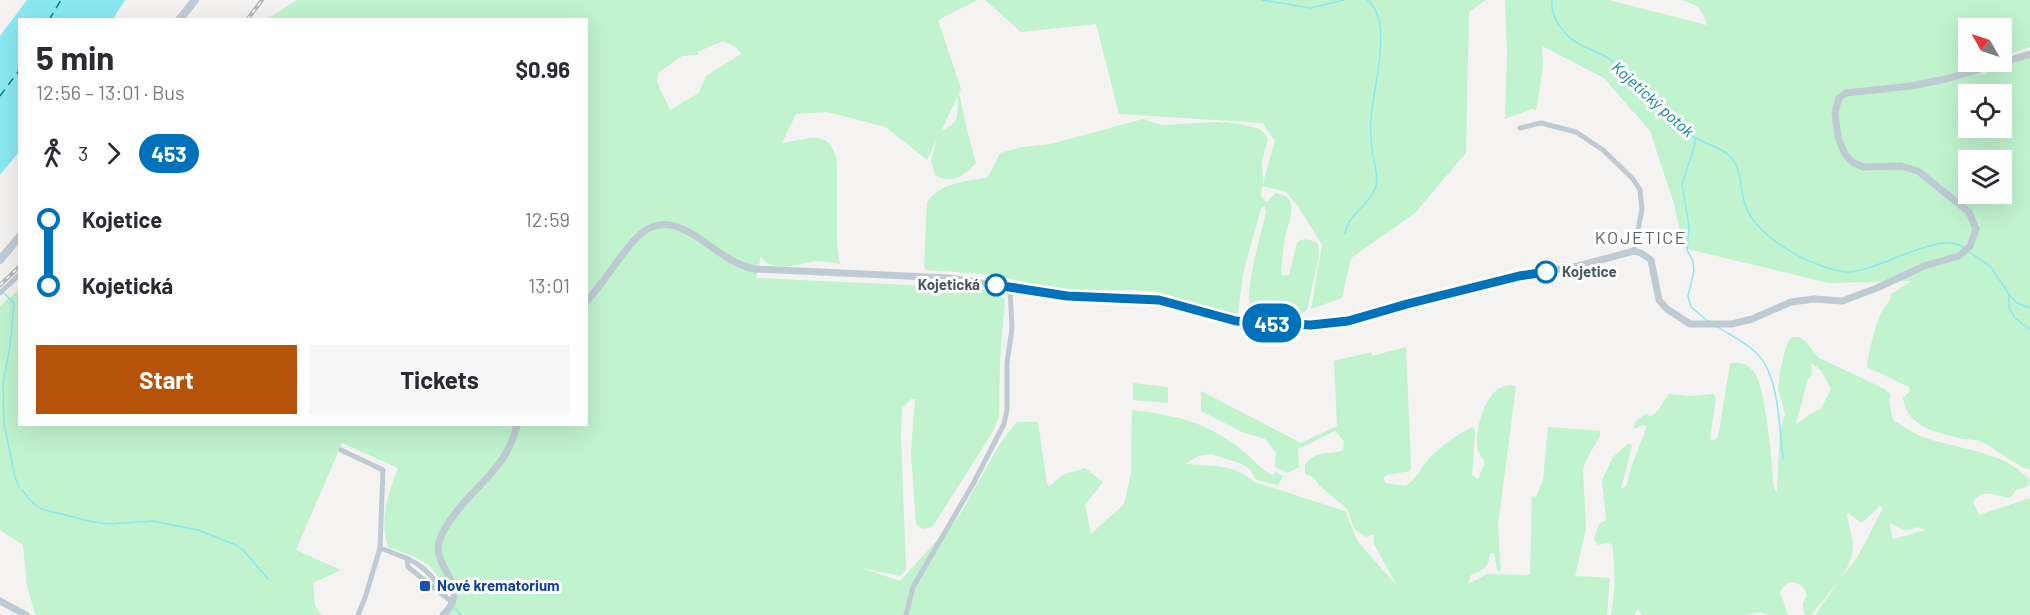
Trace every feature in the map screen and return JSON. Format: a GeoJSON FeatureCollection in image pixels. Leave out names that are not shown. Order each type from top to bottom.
{"type":"FeatureCollection","features":[{"type":"Feature","properties":{"kind":"main road"},"geometry":{"type":"LineString","coordinates":[[181,18],[195,0]]}},
{"type":"Feature","properties":{"kind":"main road"},"geometry":{"type":"LineString","coordinates":[[0,260],[18,238]]}},
{"type":"Feature","properties":{"kind":"street"},"geometry":{"type":"LineString","coordinates":[[588,300],[634,239],[648,228],[660,224],[678,227],[744,268],[949,278],[1067,296],[1159,300],[1236,321],[1311,325],[1348,321],[1519,276],[1578,266],[1634,251],[1651,260],[1659,300],[1667,309],[1690,324],[1732,324],[1752,319],[1791,302],[1814,299],[1842,300],[1877,288],[1924,266],[1959,256],[1970,246],[1976,229],[1969,212],[1918,171],[1901,166],[1863,167],[1852,162],[1845,154],[1838,137],[1835,112],[1839,98],[1846,93],[1911,86],[1946,79],[2030,54]]}},
{"type":"Feature","properties":{"kind":"street"},"geometry":{"type":"LineString","coordinates":[[1520,128],[1542,123],[1576,132],[1603,150],[1633,179],[1640,190],[1642,209],[1634,251]]}},
{"type":"Feature","properties":{"kind":"street"},"geometry":{"type":"LineString","coordinates":[[0,293],[18,276]]}},
{"type":"Feature","properties":{"kind":"street"},"geometry":{"type":"LineString","coordinates":[[906,615],[918,577],[973,484],[1005,424],[1007,363],[1012,329],[1010,287]]}},
{"type":"Feature","properties":{"kind":"street"},"geometry":{"type":"LineString","coordinates":[[443,615],[453,603],[454,589],[439,554],[439,539],[466,499],[499,466],[516,426]]}},
{"type":"Feature","properties":{"kind":"street"},"geometry":{"type":"LineString","coordinates":[[341,450],[383,470],[380,548],[358,615]]}},
{"type":"Feature","properties":{"kind":"street"},"geometry":{"type":"LineString","coordinates":[[380,548],[407,558],[428,571],[445,595]]}},
{"type":"Feature","properties":{"kind":"street"},"geometry":{"type":"LineString","coordinates":[[407,558],[408,567],[453,603]]}},
{"type":"Feature","properties":{"kind":"street"},"geometry":{"type":"LineString","coordinates":[[0,601],[26,615]]}},
{"type":"Feature","properties":{"kind":"green space"},"geometry":{"type":"Polygon","coordinates":[[[297,0],[978,0],[938,20],[961,89],[959,93],[976,163],[967,172],[952,179],[935,175],[931,160],[937,139],[927,160],[886,127],[827,112],[796,114],[782,143],[816,138],[829,143],[833,150],[837,161],[837,244],[840,264],[817,261],[776,266],[765,261],[761,256],[756,278],[973,288],[995,291],[1005,300],[1000,359],[999,417],[992,433],[933,526],[922,528],[916,524],[911,452],[915,399],[911,399],[902,408],[906,570],[900,576],[862,568],[900,581],[959,516],[1001,442],[1017,422],[1038,422],[1047,484],[1050,486],[1062,475],[1085,468],[1103,482],[1085,505],[1091,534],[1124,504],[1131,473],[1132,410],[1178,418],[1204,426],[1243,451],[1267,472],[1272,475],[1276,472],[1283,476],[1278,485],[1257,480],[1251,470],[1242,464],[1211,454],[1198,456],[1185,464],[1231,469],[1254,482],[1345,511],[1358,542],[1397,586],[1374,544],[1374,534],[1365,537],[1354,528],[1347,509],[1314,478],[1305,474],[1305,464],[1310,459],[1343,450],[1344,441],[1335,431],[1298,449],[1299,467],[1288,473],[1275,467],[1276,453],[1265,439],[1242,432],[1201,411],[1201,391],[1301,443],[1337,426],[1334,361],[1371,352],[1372,356],[1406,347],[1411,466],[1410,471],[1387,475],[1383,478],[1386,483],[1406,486],[1437,451],[1472,427],[1475,430],[1475,436],[1472,475],[1478,479],[1485,462],[1479,452],[1477,436],[1486,405],[1498,389],[1516,386],[1498,525],[1501,572],[1497,570],[1494,553],[1490,553],[1487,565],[1471,575],[1468,584],[1487,574],[1530,575],[1532,496],[1536,497],[1543,480],[1548,427],[1600,431],[1600,436],[1585,462],[1583,471],[1586,529],[1575,576],[1610,578],[1607,615],[448,615],[456,601],[430,566],[415,557],[388,547],[384,526],[385,516],[388,497],[398,468],[342,443],[296,550],[341,570],[313,583],[315,605],[321,615],[37,615],[27,586],[23,545],[0,530],[0,306],[18,291],[18,426],[588,426],[588,18],[269,18],[297,0]],[[723,41],[697,52],[698,55],[682,56],[658,73],[657,82],[670,110],[699,93],[706,76],[741,54],[737,48],[723,41]],[[958,96],[941,131],[954,122],[958,108],[958,96]]]}},
{"type":"Feature","properties":{"kind":"green space"},"geometry":{"type":"Polygon","coordinates":[[[985,0],[1486,0],[1469,12],[1466,153],[1415,213],[1351,258],[1342,298],[1311,309],[1322,245],[1298,206],[1286,192],[1262,186],[1261,196],[1265,201],[1268,201],[1275,193],[1283,195],[1291,204],[1283,250],[1282,275],[1289,275],[1297,243],[1305,239],[1318,244],[1319,257],[1307,310],[1300,315],[1270,313],[1250,304],[1252,272],[1266,212],[1264,206],[1261,208],[1243,274],[1236,316],[1158,292],[1067,291],[986,274],[926,270],[924,267],[927,203],[945,188],[961,182],[985,178],[989,175],[1000,153],[1022,147],[1051,144],[1143,119],[1162,125],[1218,122],[1240,124],[1260,129],[1268,138],[1262,161],[1263,183],[1275,141],[1263,123],[1119,114],[1096,24],[1021,32],[985,0]]]}},
{"type":"Feature","properties":{"kind":"green space"},"geometry":{"type":"Polygon","coordinates":[[[1505,0],[1609,0],[1707,25],[1698,7],[1680,0],[2030,0],[2030,47],[2012,53],[2012,18],[1958,18],[1958,72],[1977,72],[1985,75],[1988,72],[2012,72],[2012,63],[2030,57],[2030,470],[1980,441],[1944,434],[1917,423],[1906,408],[1903,398],[1910,391],[1909,387],[1867,367],[1881,312],[1890,300],[1891,294],[1912,281],[1828,283],[1684,248],[1674,204],[1650,131],[1604,78],[1542,46],[1543,67],[1536,110],[1532,109],[1505,119],[1507,51],[1505,0]]]}},
{"type":"Feature","properties":{"kind":"green space"},"geometry":{"type":"Polygon","coordinates":[[[1799,337],[1819,358],[1885,389],[1890,394],[1889,402],[1893,420],[1914,433],[1994,457],[2019,470],[2030,480],[2029,485],[2017,489],[2010,498],[1985,494],[1977,497],[1973,502],[1979,515],[2030,498],[2030,615],[1815,615],[1839,581],[1811,615],[1804,614],[1803,604],[1807,595],[1805,590],[1792,582],[1786,584],[1780,592],[1788,615],[1769,615],[1759,612],[1744,615],[1642,615],[1638,609],[1634,615],[1611,615],[1614,580],[1612,544],[1598,545],[1594,539],[1599,524],[1606,520],[1602,480],[1613,457],[1629,443],[1632,446],[1621,489],[1626,486],[1647,426],[1643,425],[1634,429],[1635,422],[1646,413],[1650,416],[1656,413],[1669,394],[1690,396],[1713,394],[1716,398],[1710,438],[1715,440],[1718,438],[1730,364],[1737,362],[1746,365],[1754,372],[1762,393],[1774,487],[1777,491],[1780,431],[1785,414],[1778,389],[1780,371],[1789,340],[1799,337]],[[1811,363],[1812,374],[1808,379],[1796,424],[1821,409],[1831,389],[1821,370],[1811,363]],[[1880,506],[1863,522],[1847,514],[1853,546],[1843,576],[1858,556],[1883,508],[1880,506]],[[1888,517],[1893,539],[1926,530],[1917,527],[1904,530],[1890,523],[1888,517]]]}},
{"type":"Feature","properties":{"kind":"green space"},"geometry":{"type":"Polygon","coordinates":[[[1133,383],[1168,387],[1168,403],[1133,400],[1133,383]]]}},
{"type":"Feature","properties":{"kind":"water"},"geometry":{"type":"Polygon","coordinates":[[[27,0],[125,0],[114,18],[18,18],[18,153],[0,175],[0,36],[27,0]]]}},
{"type":"Feature","properties":{"kind":"waterway","name":"Kojetický potok"},"geometry":{"type":"LineString","coordinates":[[1262,0],[1311,8],[1344,0]]}},
{"type":"Feature","properties":{"kind":"waterway"},"geometry":{"type":"LineString","coordinates":[[1345,234],[1350,221],[1372,195],[1377,174],[1371,127],[1381,39],[1380,23],[1375,10],[1367,0]]}},
{"type":"Feature","properties":{"kind":"waterway","name":"Kojetický potok"},"geometry":{"type":"LineString","coordinates":[[1552,0],[1552,10],[1556,20],[1568,36],[1611,60],[1682,129],[1730,156],[1738,169],[1746,207],[1751,217],[1758,226],[1788,250],[1819,265],[1846,272],[1859,271],[1938,244],[1952,243],[1963,247]]}},
{"type":"Feature","properties":{"kind":"waterway"},"geometry":{"type":"LineString","coordinates":[[1695,137],[1695,144],[1682,184],[1689,226],[1687,250],[1693,261],[1694,271],[1688,296],[1691,307],[1709,322]]}},
{"type":"Feature","properties":{"kind":"waterway","name":"Kojetický potok"},"geometry":{"type":"LineString","coordinates":[[1969,252],[1990,266],[2009,294],[2009,307],[2015,318],[2030,330]]}},
{"type":"Feature","properties":{"kind":"waterway"},"geometry":{"type":"LineString","coordinates":[[4,293],[14,303],[10,346],[3,384],[4,423],[19,487]]}},
{"type":"Feature","properties":{"kind":"waterway"},"geometry":{"type":"LineString","coordinates":[[2009,294],[2017,303],[2030,308]]}},
{"type":"Feature","properties":{"kind":"waterway"},"geometry":{"type":"LineString","coordinates":[[1718,327],[1753,350],[1762,359],[1769,372],[1777,401],[1783,459]]}},
{"type":"Feature","properties":{"kind":"waterway"},"geometry":{"type":"LineString","coordinates":[[22,490],[41,509],[93,522],[109,524],[152,521],[198,530],[236,545],[268,579]]}},
{"type":"Feature","properties":{"kind":"waterway"},"geometry":{"type":"LineString","coordinates":[[455,608],[461,615]]}},
{"type":"Feature","properties":{"kind":"ferry route"},"geometry":{"type":"LineString","coordinates":[[50,18],[61,0]]}},
{"type":"Feature","properties":{"kind":"ferry route"},"geometry":{"type":"LineString","coordinates":[[0,96],[18,72]]}},
{"type":"Feature","properties":{"kind":"railway"},"geometry":{"type":"LineString","coordinates":[[248,18],[262,0]]}},
{"type":"Feature","properties":{"kind":"railway"},"geometry":{"type":"LineString","coordinates":[[0,285],[18,268]]}},
{"type":"Feature","properties":{"kind":"bus line","name":"453"},"geometry":{"type":"LineString","coordinates":[[996,285],[1067,296],[1159,300],[1236,321],[1311,325],[1348,321],[1519,276],[1546,272]]}},
{"type":"Feature","properties":{"kind":"place","name":"Kojetice"},"geometry":{"type":"Point","coordinates":[1546,272]}},
{"type":"Feature","properties":{"kind":"place","name":"Kojetická"},"geometry":{"type":"Point","coordinates":[996,285]}},
{"type":"Feature","properties":{"kind":"place","name":"Nové krematorium"},"geometry":{"type":"Point","coordinates":[425,586]}},
{"type":"Feature","properties":{"kind":"district","name":"KOJETICE"},"geometry":{"type":"Point","coordinates":[1641,238]}}]}
